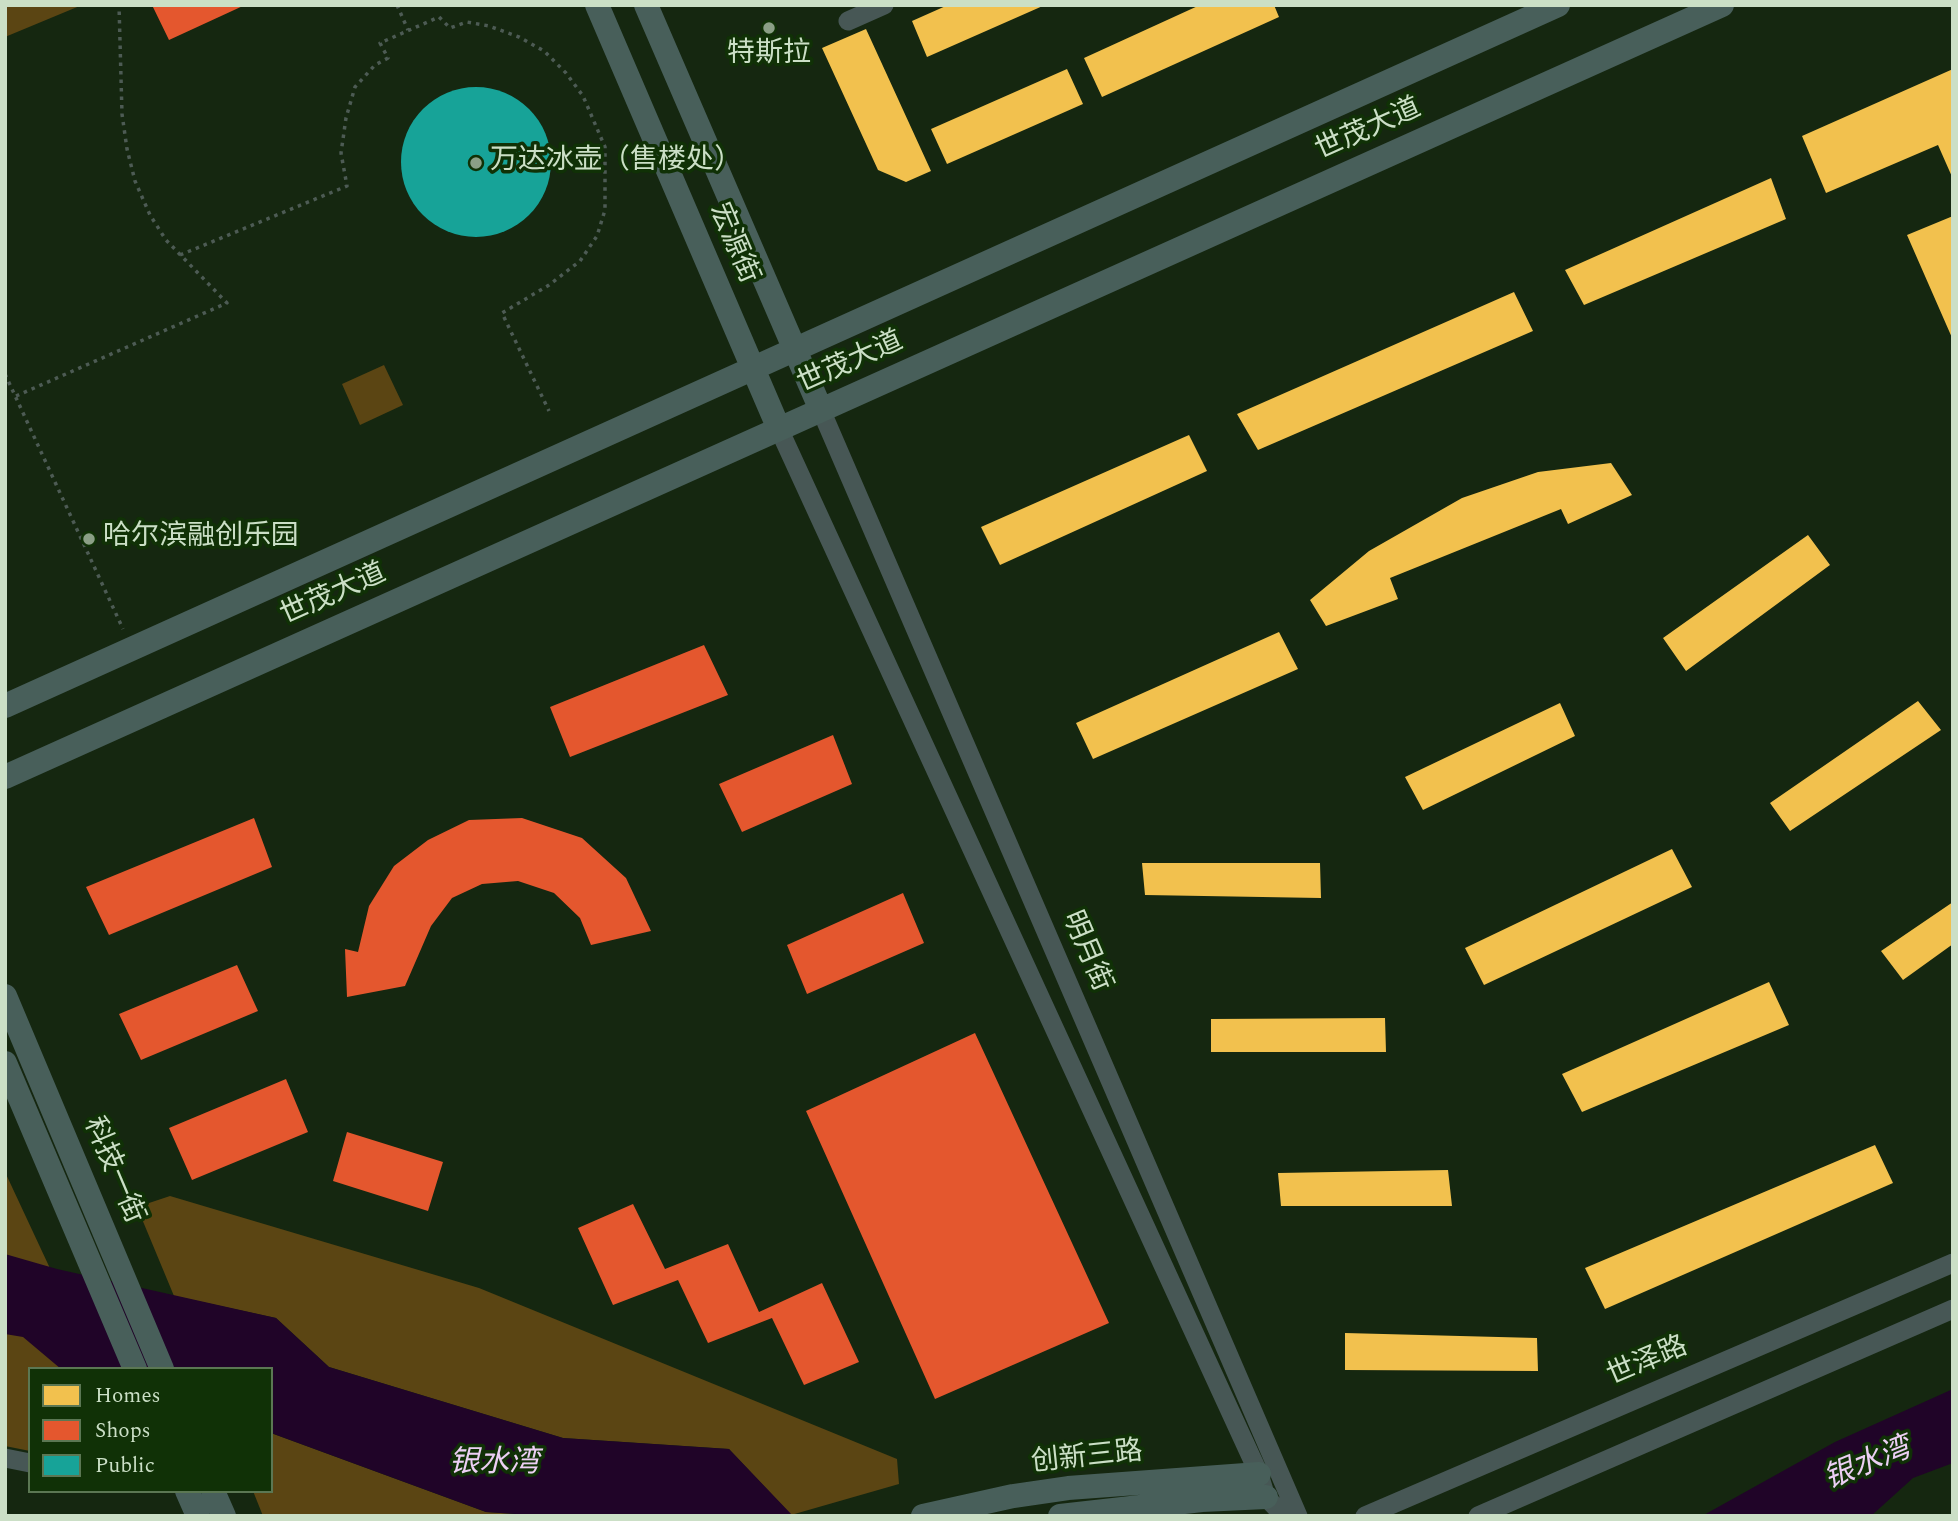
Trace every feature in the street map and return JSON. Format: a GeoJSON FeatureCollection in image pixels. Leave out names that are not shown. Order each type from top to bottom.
{"type":"FeatureCollection","features":[{"type":"Feature","properties":{"kind":"main road","name":"宏源街"},"geometry":{"type":"LineString","coordinates":[[597,5],[779,429]]}},
{"type":"Feature","properties":{"kind":"main road","name":"宏源街"},"geometry":{"type":"LineString","coordinates":[[646,5],[821,410]]}},
{"type":"Feature","properties":{"kind":"main road","name":"世茂大道"},"geometry":{"type":"LineString","coordinates":[[5,706],[1558,5]]}},
{"type":"Feature","properties":{"kind":"main road","name":"世茂大道"},"geometry":{"type":"LineString","coordinates":[[5,777],[1722,5]]}},
{"type":"Feature","properties":{"kind":"main road","name":"科技一街"},"geometry":{"type":"LineString","coordinates":[[5,996],[161,1367]]}},
{"type":"Feature","properties":{"kind":"main road","name":"科技一街"},"geometry":{"type":"LineString","coordinates":[[5,1063],[134,1367]]}},
{"type":"Feature","properties":{"kind":"main road","name":"创新三路"},"geometry":{"type":"LineString","coordinates":[[923,1516],[1013,1496],[1068,1488],[1262,1485]]}},
{"type":"Feature","properties":{"kind":"main road","name":"创新三路"},"geometry":{"type":"LineString","coordinates":[[1060,1516],[1202,1500],[1262,1485]]}},
{"type":"Feature","properties":{"kind":"main road"},"geometry":{"type":"LineString","coordinates":[[186,1493],[198,1516]]}},
{"type":"Feature","properties":{"kind":"main road"},"geometry":{"type":"LineString","coordinates":[[214,1493],[224,1516]]}},
{"type":"Feature","properties":{"kind":"street"},"geometry":{"type":"LineString","coordinates":[[848,21],[884,5]]}},
{"type":"Feature","properties":{"kind":"street","name":"明月街"},"geometry":{"type":"LineString","coordinates":[[821,410],[1298,1516]]}},
{"type":"Feature","properties":{"kind":"street"},"geometry":{"type":"LineString","coordinates":[[779,429],[1262,1485],[1284,1516]]}},
{"type":"Feature","properties":{"kind":"street","name":"世泽路"},"geometry":{"type":"LineString","coordinates":[[1365,1516],[1953,1263]]}},
{"type":"Feature","properties":{"kind":"street"},"geometry":{"type":"LineString","coordinates":[[1478,1516],[1953,1309]]}},
{"type":"Feature","properties":{"kind":"street"},"geometry":{"type":"LineString","coordinates":[[5,1458],[28,1463]]}},
{"type":"Feature","properties":{"kind":"path"},"geometry":{"type":"LineString","coordinates":[[16,396],[227,303],[166,240],[150,215],[135,181],[122,114],[119,5]]}},
{"type":"Feature","properties":{"kind":"path"},"geometry":{"type":"LineString","coordinates":[[397,5],[408,30]]}},
{"type":"Feature","properties":{"kind":"path"},"geometry":{"type":"LineString","coordinates":[[180,255],[347,186],[341,153],[346,118],[355,87],[375,65],[387,58],[380,43],[439,16],[450,27],[467,22],[489,26],[519,37],[544,51],[566,74],[583,96],[605,147],[605,210],[597,236],[580,261],[549,285],[502,313],[549,411]]}},
{"type":"Feature","properties":{"kind":"path"},"geometry":{"type":"LineString","coordinates":[[5,374],[132,649]]}},
{"type":"Feature","properties":{"kind":"shaded area"},"geometry":{"type":"Polygon","coordinates":[[[5,5],[82,5],[5,37],[5,5]]]}},
{"type":"Feature","properties":{"kind":"shaded area"},"geometry":{"type":"Polygon","coordinates":[[[384,365],[403,405],[360,425],[342,384],[384,365]]]}},
{"type":"Feature","properties":{"kind":"shaded area"},"geometry":{"type":"Polygon","coordinates":[[[5,1172],[96,1367],[28,1367],[28,1451],[5,1446],[5,1172]]]}},
{"type":"Feature","properties":{"kind":"shaded area"},"geometry":{"type":"Polygon","coordinates":[[[170,1196],[479,1288],[897,1459],[899,1484],[791,1515],[729,1449],[563,1438],[329,1367],[276,1318],[174,1296],[137,1207],[170,1196]]]}},
{"type":"Feature","properties":{"kind":"shaded area"},"geometry":{"type":"Polygon","coordinates":[[[273,1434],[486,1512],[546,1516],[263,1516],[254,1493],[273,1493],[273,1434]]]}},
{"type":"Feature","properties":{"kind":"water","name":"银水湾"},"geometry":{"type":"Polygon","coordinates":[[[5,1254],[57,1269],[276,1318],[329,1367],[563,1438],[729,1449],[793,1516],[546,1516],[486,1512],[273,1434],[273,1367],[59,1367],[23,1337],[5,1334],[5,1254]]]}},
{"type":"Feature","properties":{"kind":"water","name":"银水湾"},"geometry":{"type":"Polygon","coordinates":[[[1953,1389],[1953,1463],[1913,1478],[1871,1516],[1702,1516],[1835,1442],[1953,1389]]]}},
{"type":"Feature","properties":{"kind":"building: Homes"},"geometry":{"type":"Polygon","coordinates":[[[948,5],[1045,5],[927,57],[912,21],[948,5]]]}},
{"type":"Feature","properties":{"kind":"building: Homes"},"geometry":{"type":"Polygon","coordinates":[[[1200,5],[1274,5],[1279,17],[1102,97],[1084,58],[1200,5]]]}},
{"type":"Feature","properties":{"kind":"building: Homes"},"geometry":{"type":"Polygon","coordinates":[[[866,29],[931,171],[906,182],[878,170],[822,48],[866,29]]]}},
{"type":"Feature","properties":{"kind":"building: Homes"},"geometry":{"type":"Polygon","coordinates":[[[1067,69],[1083,104],[947,164],[931,129],[1067,69]]]}},
{"type":"Feature","properties":{"kind":"building: Homes"},"geometry":{"type":"Polygon","coordinates":[[[1953,69],[1953,179],[1938,145],[1826,193],[1802,136],[1953,69]]]}},
{"type":"Feature","properties":{"kind":"building: Homes"},"geometry":{"type":"Polygon","coordinates":[[[1771,178],[1786,219],[1584,305],[1565,270],[1771,178]]]}},
{"type":"Feature","properties":{"kind":"building: Homes"},"geometry":{"type":"Polygon","coordinates":[[[1953,216],[1953,340],[1907,235],[1953,216]]]}},
{"type":"Feature","properties":{"kind":"building: Homes"},"geometry":{"type":"Polygon","coordinates":[[[1514,292],[1533,331],[1258,450],[1237,414],[1514,292]]]}},
{"type":"Feature","properties":{"kind":"building: Homes"},"geometry":{"type":"Polygon","coordinates":[[[1189,435],[1207,471],[1000,565],[981,527],[1189,435]]]}},
{"type":"Feature","properties":{"kind":"building: Homes"},"geometry":{"type":"Polygon","coordinates":[[[1611,463],[1632,495],[1568,524],[1561,509],[1390,578],[1398,599],[1326,626],[1310,600],[1369,551],[1462,498],[1538,472],[1611,463]]]}},
{"type":"Feature","properties":{"kind":"building: Homes"},"geometry":{"type":"Polygon","coordinates":[[[1808,535],[1830,565],[1686,671],[1663,638],[1808,535]]]}},
{"type":"Feature","properties":{"kind":"building: Homes"},"geometry":{"type":"Polygon","coordinates":[[[1279,632],[1298,669],[1093,759],[1076,723],[1279,632]]]}},
{"type":"Feature","properties":{"kind":"building: Homes"},"geometry":{"type":"Polygon","coordinates":[[[1918,701],[1941,730],[1790,831],[1770,803],[1918,701]]]}},
{"type":"Feature","properties":{"kind":"building: Homes"},"geometry":{"type":"Polygon","coordinates":[[[1560,703],[1575,736],[1423,810],[1405,777],[1560,703]]]}},
{"type":"Feature","properties":{"kind":"building: Homes"},"geometry":{"type":"Polygon","coordinates":[[[1672,849],[1692,887],[1484,985],[1465,948],[1672,849]]]}},
{"type":"Feature","properties":{"kind":"building: Homes"},"geometry":{"type":"Polygon","coordinates":[[[1142,863],[1320,863],[1321,898],[1145,895],[1142,863]]]}},
{"type":"Feature","properties":{"kind":"building: Homes"},"geometry":{"type":"Polygon","coordinates":[[[1953,902],[1953,944],[1903,980],[1881,951],[1953,902]]]}},
{"type":"Feature","properties":{"kind":"building: Homes"},"geometry":{"type":"Polygon","coordinates":[[[1769,982],[1789,1025],[1582,1112],[1562,1074],[1769,982]]]}},
{"type":"Feature","properties":{"kind":"building: Homes"},"geometry":{"type":"Polygon","coordinates":[[[1385,1018],[1386,1052],[1211,1052],[1211,1019],[1385,1018]]]}},
{"type":"Feature","properties":{"kind":"building: Homes"},"geometry":{"type":"Polygon","coordinates":[[[1875,1145],[1893,1183],[1605,1309],[1585,1268],[1875,1145]]]}},
{"type":"Feature","properties":{"kind":"building: Homes"},"geometry":{"type":"Polygon","coordinates":[[[1448,1170],[1452,1206],[1281,1206],[1278,1173],[1448,1170]]]}},
{"type":"Feature","properties":{"kind":"building: Homes"},"geometry":{"type":"Polygon","coordinates":[[[1345,1333],[1537,1338],[1538,1371],[1345,1370],[1345,1333]]]}},
{"type":"Feature","properties":{"kind":"building: Shops"},"geometry":{"type":"Polygon","coordinates":[[[152,5],[245,5],[169,40],[152,5]]]}},
{"type":"Feature","properties":{"kind":"building: Shops"},"geometry":{"type":"Polygon","coordinates":[[[704,645],[728,695],[570,757],[550,707],[704,645]]]}},
{"type":"Feature","properties":{"kind":"building: Shops"},"geometry":{"type":"Polygon","coordinates":[[[833,735],[852,784],[742,832],[719,784],[833,735]]]}},
{"type":"Feature","properties":{"kind":"building: Shops"},"geometry":{"type":"Polygon","coordinates":[[[254,818],[272,867],[109,935],[86,887],[254,818]]]}},
{"type":"Feature","properties":{"kind":"building: Shops"},"geometry":{"type":"Polygon","coordinates":[[[522,818],[582,838],[626,878],[651,931],[591,945],[580,918],[554,893],[518,881],[482,884],[452,898],[431,926],[405,986],[347,997],[345,949],[358,952],[369,906],[394,866],[428,840],[469,820],[522,818]]]}},
{"type":"Feature","properties":{"kind":"building: Shops"},"geometry":{"type":"Polygon","coordinates":[[[903,893],[924,943],[807,994],[787,945],[903,893]]]}},
{"type":"Feature","properties":{"kind":"building: Shops"},"geometry":{"type":"Polygon","coordinates":[[[237,965],[258,1011],[141,1060],[119,1014],[237,965]]]}},
{"type":"Feature","properties":{"kind":"building: Shops"},"geometry":{"type":"Polygon","coordinates":[[[975,1033],[1109,1323],[935,1399],[806,1111],[975,1033]]]}},
{"type":"Feature","properties":{"kind":"building: Shops"},"geometry":{"type":"Polygon","coordinates":[[[286,1079],[308,1132],[192,1180],[169,1128],[286,1079]]]}},
{"type":"Feature","properties":{"kind":"building: Shops"},"geometry":{"type":"Polygon","coordinates":[[[347,1132],[443,1162],[428,1211],[333,1181],[347,1132]]]}},
{"type":"Feature","properties":{"kind":"building: Shops"},"geometry":{"type":"Polygon","coordinates":[[[633,1204],[665,1269],[728,1244],[759,1312],[822,1283],[859,1362],[804,1385],[772,1318],[708,1343],[678,1280],[613,1305],[578,1228],[633,1204]]]}},
{"type":"Feature","properties":{"kind":"building: Public","name":"万达冰壶（售楼处）"},"geometry":{"type":"Polygon","coordinates":[[[476,87],[505,93],[529,109],[545,133],[551,162],[545,191],[529,215],[505,231],[476,237],[447,231],[423,215],[407,191],[401,162],[407,133],[423,109],[447,93],[476,87]]]}},
{"type":"Feature","properties":{"kind":"place","name":"特斯拉"},"geometry":{"type":"Point","coordinates":[769,28]}},
{"type":"Feature","properties":{"kind":"place","name":"万达冰壶（售楼处）"},"geometry":{"type":"Point","coordinates":[476,163]}},
{"type":"Feature","properties":{"kind":"place","name":"哈尔滨融创乐园"},"geometry":{"type":"Point","coordinates":[89,539]}}]}
